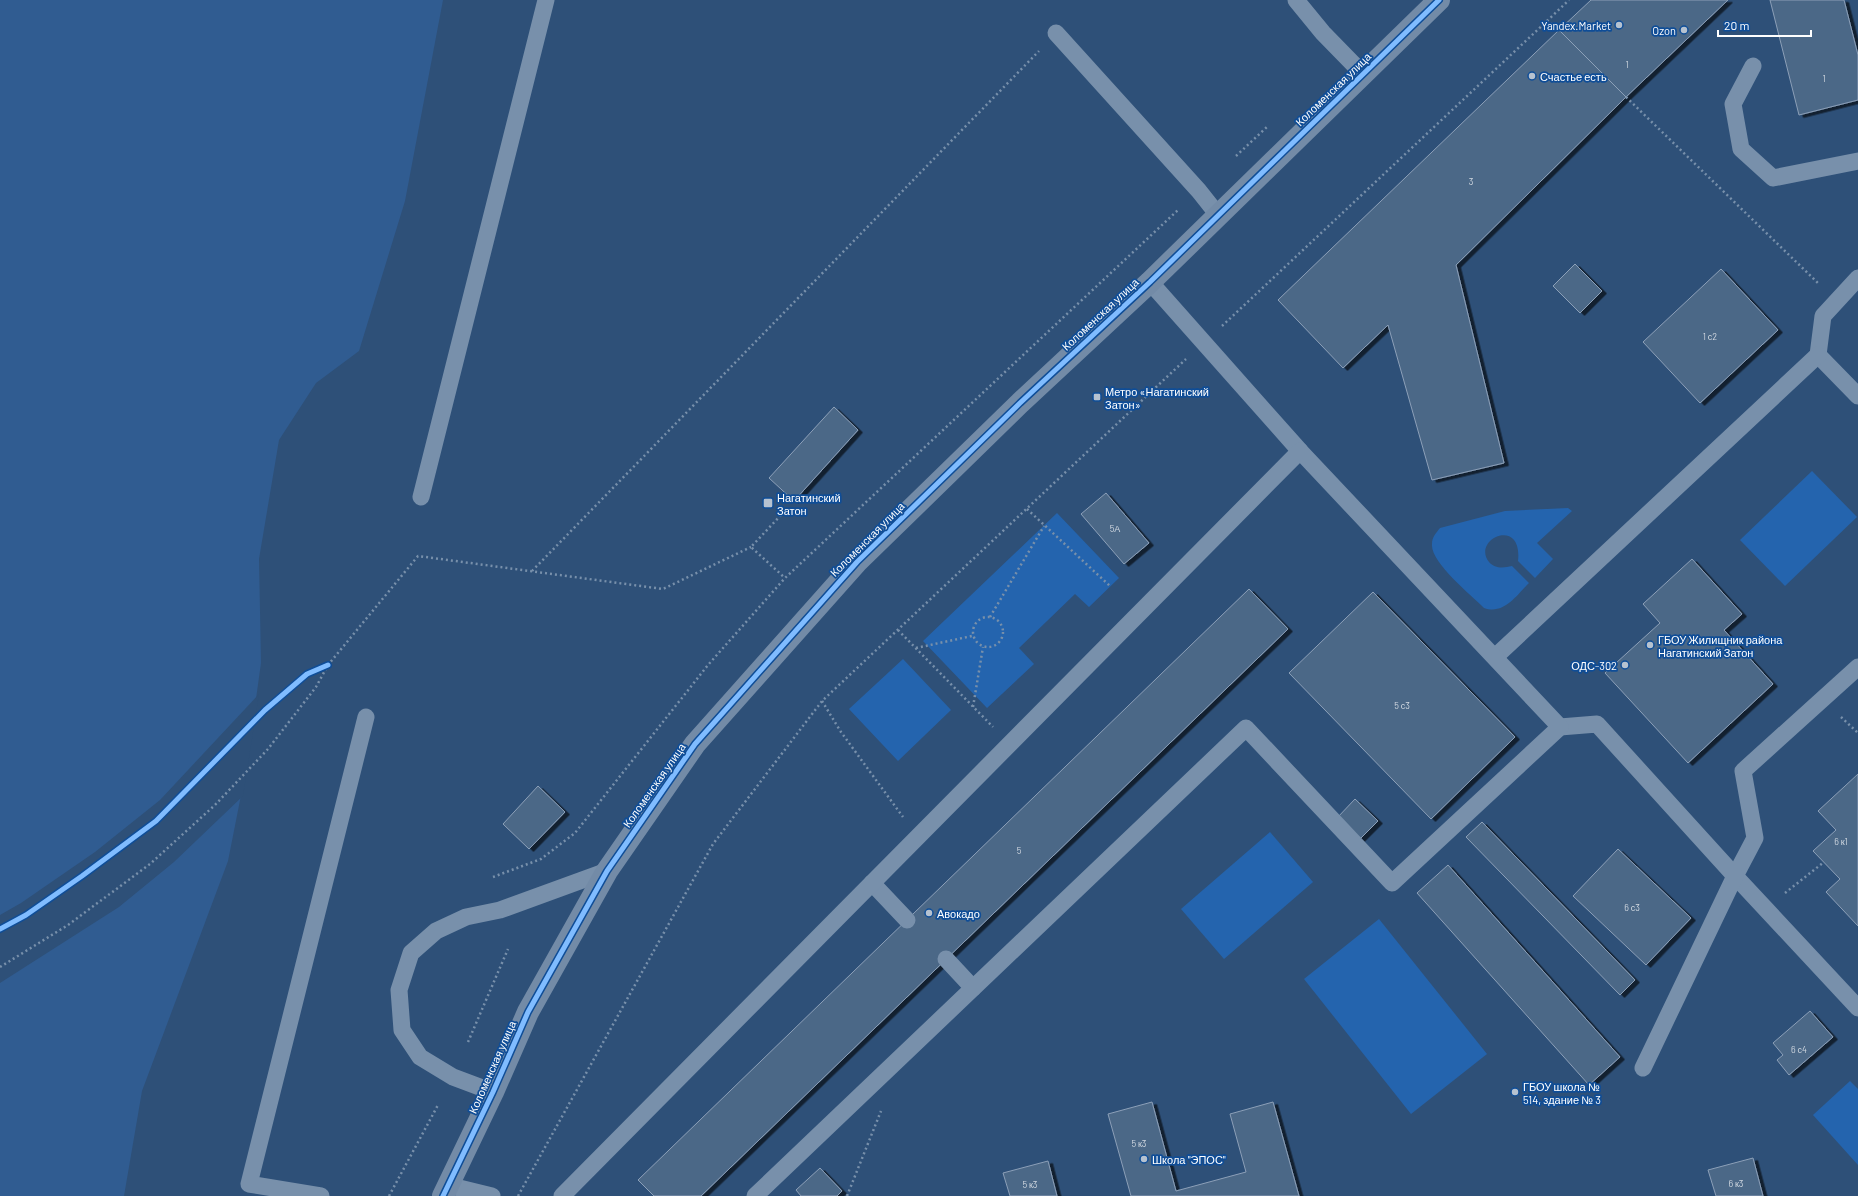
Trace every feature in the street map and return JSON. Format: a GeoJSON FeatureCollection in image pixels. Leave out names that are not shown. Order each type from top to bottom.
{"type":"FeatureCollection","features":[{"type":"Feature","properties":{"kind":"street","name":"Коломенская улица"},"geometry":{"type":"LineString","coordinates":[[445,1191],[493,1092],[528,1012],[607,871],[694,744],[857,562],[1020,403],[1150,282],[1439,0]]}},
{"type":"Feature","properties":{"kind":"lane"},"geometry":{"type":"LineString","coordinates":[[421,497],[546,0]]}},
{"type":"Feature","properties":{"kind":"lane"},"geometry":{"type":"LineString","coordinates":[[1296,0],[1323,33],[1363,74]]}},
{"type":"Feature","properties":{"kind":"lane"},"geometry":{"type":"LineString","coordinates":[[1056,33],[1199,191],[1218,215]]}},
{"type":"Feature","properties":{"kind":"lane"},"geometry":{"type":"LineString","coordinates":[[1753,66],[1733,104],[1742,149],[1773,178],[1858,160]]}},
{"type":"Feature","properties":{"kind":"lane"},"geometry":{"type":"LineString","coordinates":[[1495,657],[1818,355],[1823,316],[1858,278]]}},
{"type":"Feature","properties":{"kind":"lane"},"geometry":{"type":"LineString","coordinates":[[1150,282],[1300,451],[1560,727]]}},
{"type":"Feature","properties":{"kind":"lane"},"geometry":{"type":"LineString","coordinates":[[1818,355],[1858,396]]}},
{"type":"Feature","properties":{"kind":"lane"},"geometry":{"type":"LineString","coordinates":[[562,1196],[1300,451]]}},
{"type":"Feature","properties":{"kind":"lane"},"geometry":{"type":"LineString","coordinates":[[1643,1068],[1735,876],[1755,838],[1743,771],[1858,667]]}},
{"type":"Feature","properties":{"kind":"lane"},"geometry":{"type":"LineString","coordinates":[[321,1196],[249,1184],[366,717]]}},
{"type":"Feature","properties":{"kind":"lane"},"geometry":{"type":"LineString","coordinates":[[755,1196],[1246,728],[1392,883],[1560,727],[1597,724],[1735,876],[1858,1008]]}},
{"type":"Feature","properties":{"kind":"lane"},"geometry":{"type":"LineString","coordinates":[[493,1092],[453,1076],[420,1057],[402,1030],[398,990],[411,953],[436,930],[466,917],[500,910],[607,871]]}},
{"type":"Feature","properties":{"kind":"lane"},"geometry":{"type":"LineString","coordinates":[[872,883],[907,920]]}},
{"type":"Feature","properties":{"kind":"lane"},"geometry":{"type":"LineString","coordinates":[[946,960],[973,988]]}},
{"type":"Feature","properties":{"kind":"lane"},"geometry":{"type":"LineString","coordinates":[[445,1191],[492,1196]]}},
{"type":"Feature","properties":{"kind":"path"},"geometry":{"type":"LineString","coordinates":[[518,1196],[713,844],[822,701],[1568,0]]}},
{"type":"Feature","properties":{"kind":"path"},"geometry":{"type":"LineString","coordinates":[[1547,21],[1559,30]]}},
{"type":"Feature","properties":{"kind":"path"},"geometry":{"type":"LineString","coordinates":[[532,571],[1056,33]]}},
{"type":"Feature","properties":{"kind":"path"},"geometry":{"type":"LineString","coordinates":[[1626,97],[1836,301]]}},
{"type":"Feature","properties":{"kind":"path"},"geometry":{"type":"LineString","coordinates":[[493,877],[541,860],[575,833],[708,665],[785,578],[1178,210]]}},
{"type":"Feature","properties":{"kind":"path"},"geometry":{"type":"LineString","coordinates":[[1027,509],[1110,586]]}},
{"type":"Feature","properties":{"kind":"path"},"geometry":{"type":"LineString","coordinates":[[0,967],[68,924],[150,864],[215,805],[268,749],[316,687],[328,665],[418,556],[663,589],[751,547],[780,515]]}},
{"type":"Feature","properties":{"kind":"path"},"geometry":{"type":"LineString","coordinates":[[990,617],[1044,526]]}},
{"type":"Feature","properties":{"kind":"path"},"geometry":{"type":"LineString","coordinates":[[751,547],[785,578]]}},
{"type":"Feature","properties":{"kind":"path"},"geometry":{"type":"LineString","coordinates":[[985,617],[990,617],[999,622],[1003,630],[1001,640],[994,646],[983,647],[979,645],[972,636],[973,626],[976,621],[985,617]]}},
{"type":"Feature","properties":{"kind":"path"},"geometry":{"type":"LineString","coordinates":[[898,630],[1009,745]]}},
{"type":"Feature","properties":{"kind":"path"},"geometry":{"type":"LineString","coordinates":[[916,648],[972,636]]}},
{"type":"Feature","properties":{"kind":"path"},"geometry":{"type":"LineString","coordinates":[[973,707],[983,647]]}},
{"type":"Feature","properties":{"kind":"path"},"geometry":{"type":"LineString","coordinates":[[321,668],[328,665]]}},
{"type":"Feature","properties":{"kind":"path"},"geometry":{"type":"LineString","coordinates":[[822,701],[841,732],[918,837]]}},
{"type":"Feature","properties":{"kind":"path"},"geometry":{"type":"LineString","coordinates":[[1766,909],[1824,862]]}},
{"type":"Feature","properties":{"kind":"path"},"geometry":{"type":"LineString","coordinates":[[468,1042],[508,949]]}},
{"type":"Feature","properties":{"kind":"path"},"geometry":{"type":"LineString","coordinates":[[389,1196],[438,1105]]}},
{"type":"Feature","properties":{"kind":"path"},"geometry":{"type":"LineString","coordinates":[[847,1196],[882,1109]]}},
{"type":"Feature","properties":{"kind":"shaded area"},"geometry":{"type":"Polygon","coordinates":[[[0,0],[443,0],[405,201],[359,351],[316,383],[279,440],[259,559],[261,663],[246,770],[228,861],[142,1091],[124,1196],[0,1196],[0,0]]]}},
{"type":"Feature","properties":{"kind":"shaded area"},"geometry":{"type":"Polygon","coordinates":[[[1812,471],[1857,517],[1785,586],[1740,540],[1812,471]]]}},
{"type":"Feature","properties":{"kind":"shaded area"},"geometry":{"type":"Polygon","coordinates":[[[1568,508],[1572,511],[1537,543],[1553,559],[1535,578],[1518,561],[1517,547],[1513,539],[1506,535],[1499,536],[1492,540],[1487,546],[1485,554],[1491,564],[1500,567],[1512,566],[1529,583],[1509,603],[1498,609],[1484,608],[1452,578],[1437,560],[1433,551],[1432,544],[1434,535],[1440,528],[1505,511],[1568,508]]]}},
{"type":"Feature","properties":{"kind":"shaded area"},"geometry":{"type":"Polygon","coordinates":[[[1057,513],[1119,578],[1089,607],[1075,594],[1019,648],[1034,664],[987,708],[923,641],[1057,513]]]}},
{"type":"Feature","properties":{"kind":"shaded area"},"geometry":{"type":"Polygon","coordinates":[[[903,659],[951,710],[898,761],[849,709],[903,659]]]}},
{"type":"Feature","properties":{"kind":"shaded area"},"geometry":{"type":"Polygon","coordinates":[[[1270,832],[1313,882],[1224,959],[1181,909],[1270,832]]]}},
{"type":"Feature","properties":{"kind":"shaded area"},"geometry":{"type":"Polygon","coordinates":[[[1379,919],[1487,1054],[1411,1114],[1304,979],[1379,919]]]}},
{"type":"Feature","properties":{"kind":"shaded area"},"geometry":{"type":"Polygon","coordinates":[[[1850,1081],[1858,1089],[1858,1165],[1813,1115],[1850,1081]]]}},
{"type":"Feature","properties":{"kind":"pier"},"geometry":{"type":"Polygon","coordinates":[[[259,694],[243,796],[174,862],[119,907],[0,983],[0,915],[21,903],[95,852],[160,800],[259,694]]]}},
{"type":"Feature","properties":{"kind":"building"},"geometry":{"type":"Polygon","coordinates":[[[1591,0],[1728,0],[1626,97],[1559,30],[1591,0]]]}},
{"type":"Feature","properties":{"kind":"building"},"geometry":{"type":"Polygon","coordinates":[[[1770,0],[1844,0],[1858,55],[1858,100],[1799,115],[1770,0]]]}},
{"type":"Feature","properties":{"kind":"building"},"geometry":{"type":"Polygon","coordinates":[[[1559,30],[1626,97],[1456,265],[1504,463],[1432,480],[1388,325],[1343,368],[1278,300],[1559,30]]]}},
{"type":"Feature","properties":{"kind":"building"},"geometry":{"type":"Polygon","coordinates":[[[1575,264],[1602,291],[1580,313],[1553,286],[1575,264]]]}},
{"type":"Feature","properties":{"kind":"building"},"geometry":{"type":"Polygon","coordinates":[[[1721,269],[1778,330],[1700,403],[1643,342],[1721,269]]]}},
{"type":"Feature","properties":{"kind":"building"},"geometry":{"type":"Polygon","coordinates":[[[834,407],[858,430],[794,501],[769,478],[834,407]]]}},
{"type":"Feature","properties":{"kind":"building"},"geometry":{"type":"Polygon","coordinates":[[[1106,493],[1149,543],[1124,564],[1081,514],[1106,493]]]}},
{"type":"Feature","properties":{"kind":"building"},"geometry":{"type":"Polygon","coordinates":[[[1692,559],[1742,614],[1724,630],[1773,684],[1688,763],[1605,673],[1660,623],[1643,604],[1692,559]]]}},
{"type":"Feature","properties":{"kind":"building"},"geometry":{"type":"Polygon","coordinates":[[[1249,589],[1288,629],[701,1196],[654,1196],[638,1180],[1249,589]]]}},
{"type":"Feature","properties":{"kind":"building"},"geometry":{"type":"Polygon","coordinates":[[[1373,592],[1515,737],[1431,819],[1289,673],[1373,592]]]}},
{"type":"Feature","properties":{"kind":"building"},"geometry":{"type":"Polygon","coordinates":[[[1858,774],[1858,926],[1826,892],[1840,879],[1813,851],[1836,830],[1818,811],[1858,774]]]}},
{"type":"Feature","properties":{"kind":"building"},"geometry":{"type":"Polygon","coordinates":[[[538,786],[565,812],[529,849],[503,824],[538,786]]]}},
{"type":"Feature","properties":{"kind":"building"},"geometry":{"type":"Polygon","coordinates":[[[1355,799],[1378,821],[1360,839],[1337,818],[1355,799]]]}},
{"type":"Feature","properties":{"kind":"building"},"geometry":{"type":"Polygon","coordinates":[[[1482,822],[1635,980],[1620,995],[1466,837],[1482,822]]]}},
{"type":"Feature","properties":{"kind":"building"},"geometry":{"type":"Polygon","coordinates":[[[1618,849],[1691,918],[1646,965],[1573,896],[1618,849]]]}},
{"type":"Feature","properties":{"kind":"building"},"geometry":{"type":"Polygon","coordinates":[[[1448,865],[1620,1057],[1589,1085],[1417,893],[1448,865]]]}},
{"type":"Feature","properties":{"kind":"building"},"geometry":{"type":"Polygon","coordinates":[[[1810,1011],[1833,1037],[1789,1075],[1777,1060],[1783,1055],[1773,1043],[1810,1011]]]}},
{"type":"Feature","properties":{"kind":"building"},"geometry":{"type":"Polygon","coordinates":[[[1152,1102],[1176,1191],[1246,1172],[1230,1114],[1273,1102],[1299,1196],[1131,1196],[1108,1114],[1152,1102]]]}},
{"type":"Feature","properties":{"kind":"building"},"geometry":{"type":"Polygon","coordinates":[[[1753,1158],[1763,1196],[1716,1196],[1708,1170],[1753,1158]]]}},
{"type":"Feature","properties":{"kind":"building"},"geometry":{"type":"Polygon","coordinates":[[[1048,1161],[1057,1196],[1010,1196],[1003,1173],[1048,1161]]]}},
{"type":"Feature","properties":{"kind":"building"},"geometry":{"type":"Polygon","coordinates":[[[820,1168],[842,1191],[837,1196],[801,1196],[796,1190],[820,1168]]]}},
{"type":"Feature","properties":{"kind":"cycle path"},"geometry":{"type":"LineString","coordinates":[[443,1196],[493,1092],[528,1012],[607,871],[695,744],[857,562],[1020,403],[1150,282],[1439,0]]}},
{"type":"Feature","properties":{"kind":"cycle path"},"geometry":{"type":"LineString","coordinates":[[0,929],[26,915],[82,876],[156,821],[265,710],[307,674],[328,665]]}},
{"type":"Feature","properties":{"kind":"place","name":"Yandex.Market"},"geometry":{"type":"Point","coordinates":[1619,25]}},
{"type":"Feature","properties":{"kind":"place","name":"Ozon"},"geometry":{"type":"Point","coordinates":[1684,30]}},
{"type":"Feature","properties":{"kind":"place","name":"Счастье есть"},"geometry":{"type":"Point","coordinates":[1532,76]}},
{"type":"Feature","properties":{"kind":"place","name":"Метро «Нагатинский Затон»"},"geometry":{"type":"Point","coordinates":[1097,397]}},
{"type":"Feature","properties":{"kind":"place","name":"Нагатинский Затон"},"geometry":{"type":"Point","coordinates":[768,503]}},
{"type":"Feature","properties":{"kind":"place","name":"ГБОУ Жилищник района Нагатинский Затон"},"geometry":{"type":"Point","coordinates":[1650,645]}},
{"type":"Feature","properties":{"kind":"place","name":"ОДС-302"},"geometry":{"type":"Point","coordinates":[1625,665]}},
{"type":"Feature","properties":{"kind":"place","name":"Авокадо"},"geometry":{"type":"Point","coordinates":[929,913]}},
{"type":"Feature","properties":{"kind":"place","name":"ГБОУ школа № 514, здание № 3"},"geometry":{"type":"Point","coordinates":[1515,1092]}},
{"type":"Feature","properties":{"kind":"place","name":"Школа \"ЭПОС\""},"geometry":{"type":"Point","coordinates":[1144,1159]}}]}
